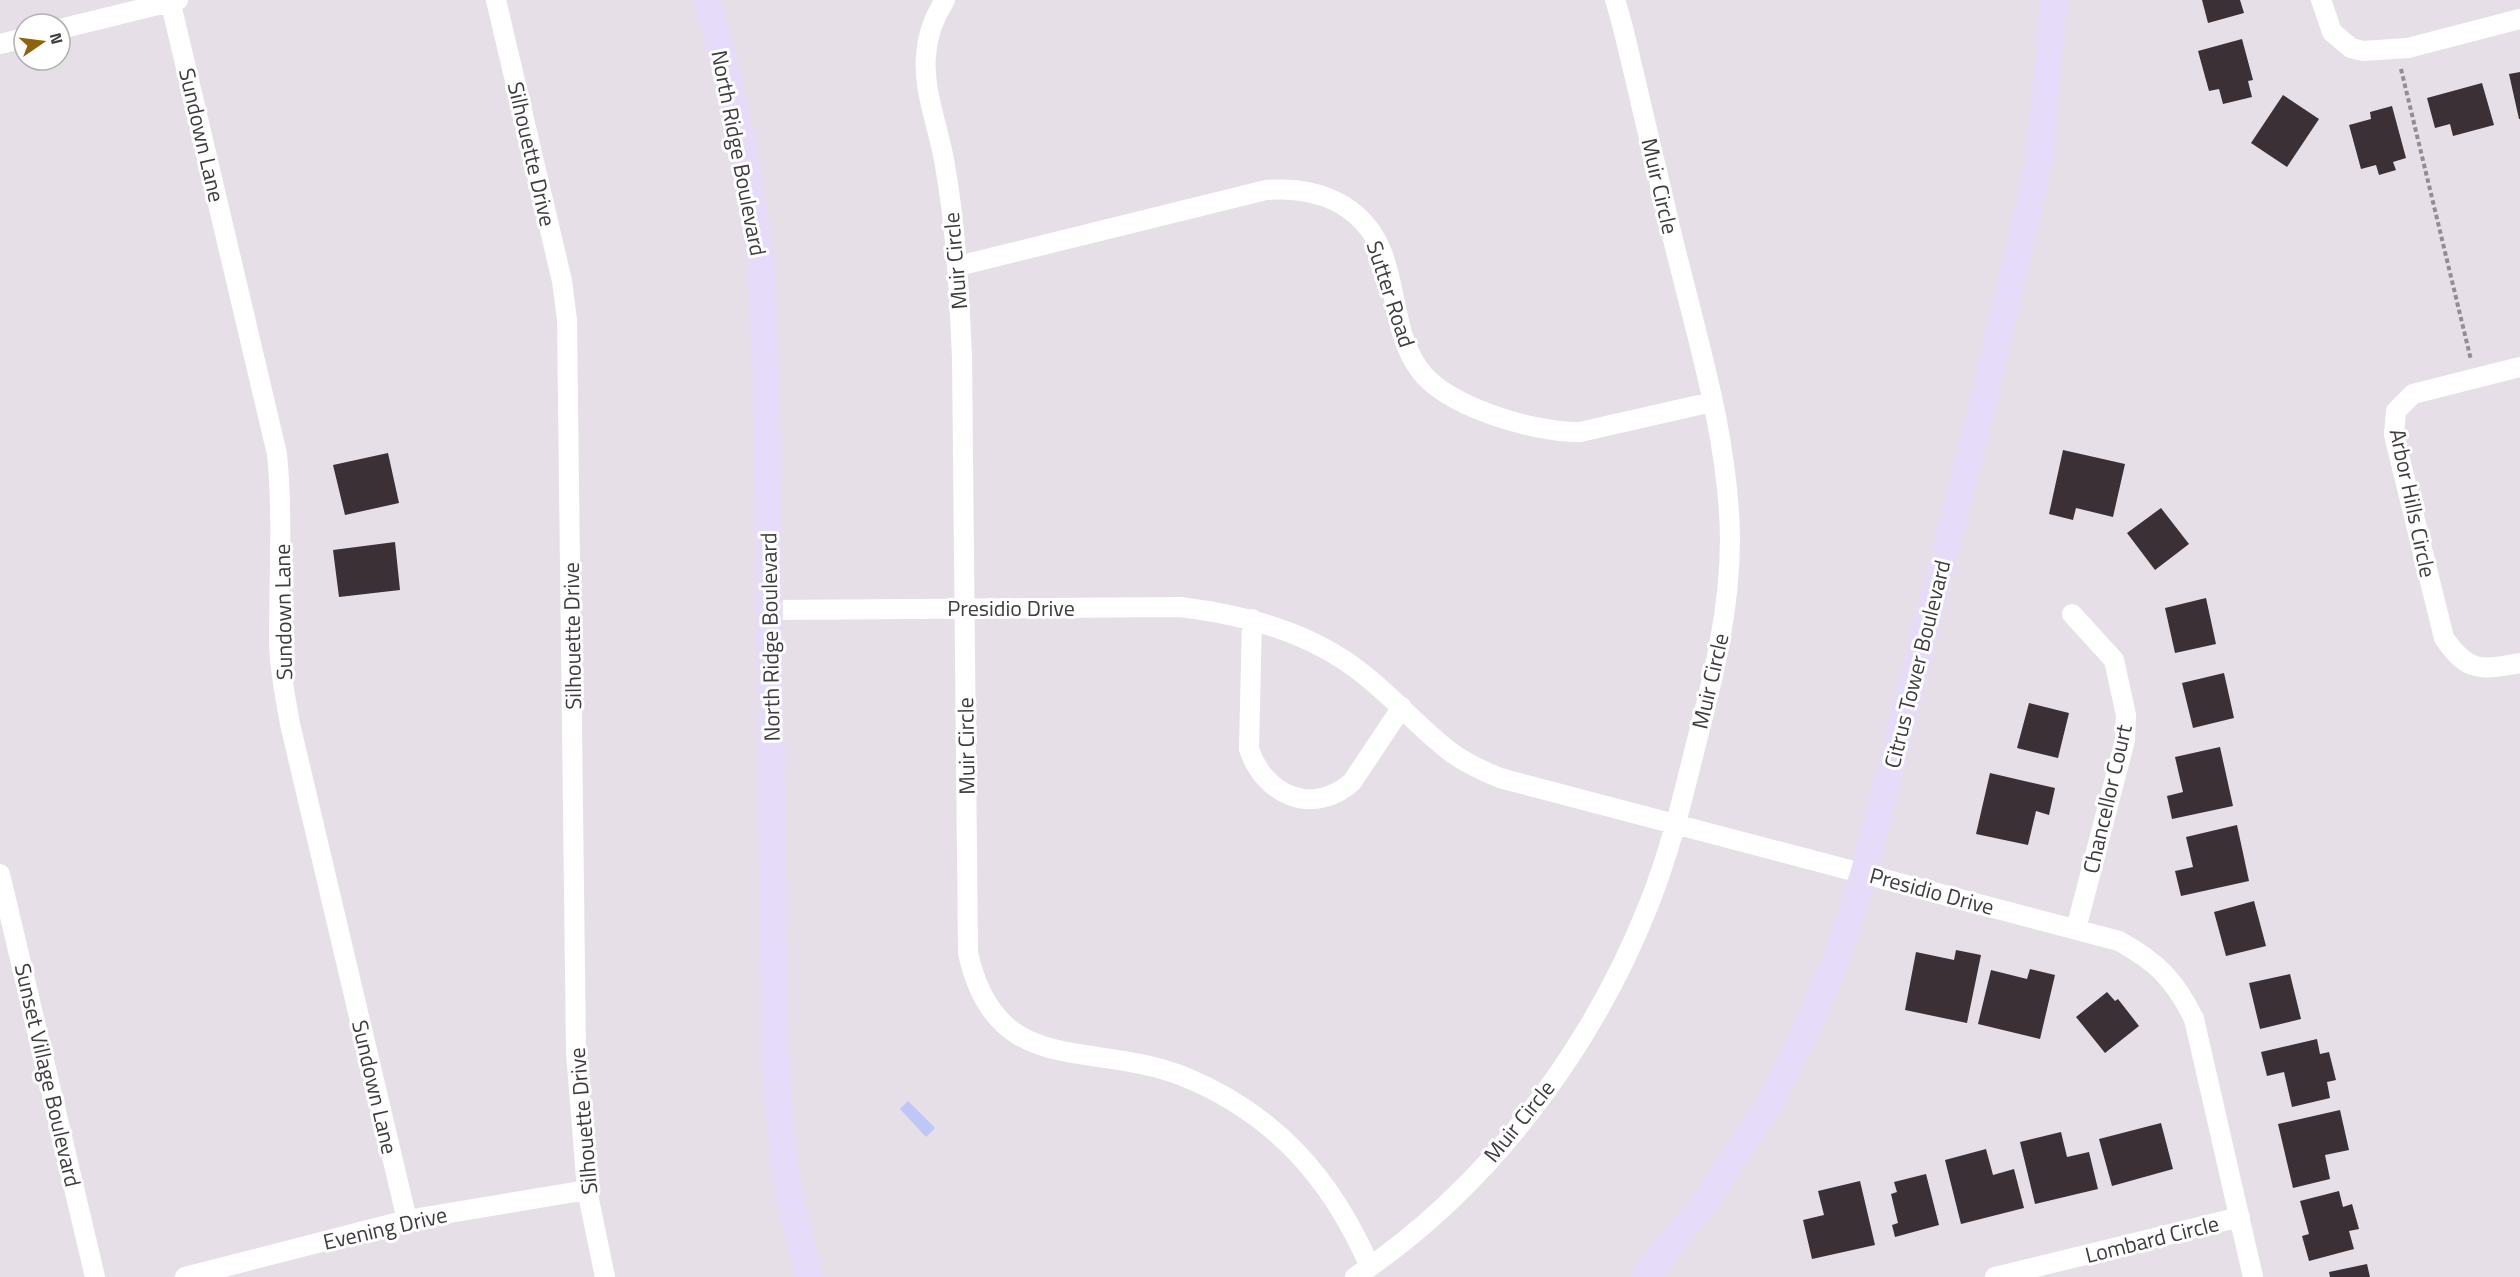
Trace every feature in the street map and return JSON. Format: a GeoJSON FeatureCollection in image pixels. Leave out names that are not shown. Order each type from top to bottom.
{"type":"FeatureCollection","features":[{"type":"Feature","properties":{"kind":"main road","name":"North Ridge Boulevard"},"geometry":{"type":"LineString","coordinates":[[707,0],[722,52],[750,189],[760,261],[766,373],[775,1056],[781,1134],[789,1192],[809,1277]]}},
{"type":"Feature","properties":{"kind":"main road","name":"Citrus Tower Boulevard"},"geometry":{"type":"LineString","coordinates":[[1644,1277],[1704,1205],[1773,1096],[1834,964],[1864,873],[1983,403],[2038,162],[2054,0]]}},
{"type":"Feature","properties":{"kind":"street","name":"Silhouette Drive"},"geometry":{"type":"LineString","coordinates":[[496,0],[562,281],[567,320],[576,1052],[587,1190],[605,1277]]}},
{"type":"Feature","properties":{"kind":"street","name":"Muir Circle"},"geometry":{"type":"LineString","coordinates":[[945,0],[929,32],[926,57],[927,80],[944,161],[958,266],[962,357],[968,953],[974,979],[986,1004],[1001,1022],[1019,1037],[1040,1047],[1065,1053],[1108,1057],[1146,1064],[1184,1076],[1253,1113],[1311,1166],[1337,1202],[1357,1236],[1362,1272],[1418,1230],[1470,1180],[1509,1138],[1553,1081],[1593,1020],[1626,956],[1649,903],[1676,824],[1718,660],[1727,600],[1730,539],[1726,478],[1712,402],[1615,0]]}},
{"type":"Feature","properties":{"kind":"street"},"geometry":{"type":"LineString","coordinates":[[2321,0],[2327,22],[2339,40],[2351,48],[2364,51],[2396,50],[2520,19]]}},
{"type":"Feature","properties":{"kind":"street"},"geometry":{"type":"LineString","coordinates":[[72,26],[173,1]]}},
{"type":"Feature","properties":{"kind":"street","name":"Sundown Lane"},"geometry":{"type":"LineString","coordinates":[[173,1],[277,454],[282,496],[279,639],[290,724],[407,1220]]}},
{"type":"Feature","properties":{"kind":"street","name":"Sutter Road"},"geometry":{"type":"LineString","coordinates":[[958,266],[1266,190],[1290,188],[1312,191],[1334,200],[1353,213],[1370,231],[1382,253],[1408,351],[1420,371],[1436,388],[1457,401],[1538,428],[1559,432],[1580,432],[1712,402]]}},
{"type":"Feature","properties":{"kind":"street","name":"Arbor Hills Circle"},"geometry":{"type":"LineString","coordinates":[[2520,367],[2413,394],[2396,411],[2394,435],[2444,638],[2455,655],[2478,669],[2520,663]]}},
{"type":"Feature","properties":{"kind":"street","name":"Presidio Drive"},"geometry":{"type":"LineString","coordinates":[[770,610],[1180,607],[1221,612],[1252,619],[1289,632],[1326,650],[1361,672],[1402,706],[1451,752],[1476,768],[1500,778],[2119,941],[2146,956],[2166,974],[2182,994],[2194,1019],[2253,1277]]}},
{"type":"Feature","properties":{"kind":"street","name":"Chancellor Court"},"geometry":{"type":"LineString","coordinates":[[2072,614],[2114,660],[2126,715],[2125,740],[2076,929]]}},
{"type":"Feature","properties":{"kind":"street"},"geometry":{"type":"LineString","coordinates":[[1252,619],[1249,749],[1254,765],[1264,778],[1293,797],[1310,801],[1327,799],[1341,792],[1352,782],[1402,706]]}},
{"type":"Feature","properties":{"kind":"street","name":"Sunset Village Boulevard"},"geometry":{"type":"LineString","coordinates":[[0,874],[95,1277]]}},
{"type":"Feature","properties":{"kind":"street","name":"Evening Drive"},"geometry":{"type":"LineString","coordinates":[[185,1277],[407,1220],[587,1190]]}},
{"type":"Feature","properties":{"kind":"street","name":"Lombard Circle"},"geometry":{"type":"LineString","coordinates":[[1995,1277],[2240,1217]]}},
{"type":"Feature","properties":{"kind":"path"},"geometry":{"type":"LineString","coordinates":[[2396,50],[2475,378]]}},
{"type":"Feature","properties":{"kind":"water"},"geometry":{"type":"Polygon","coordinates":[[[908,1101],[935,1128],[926,1137],[900,1109],[908,1101]]]}},
{"type":"Feature","properties":{"kind":"building"},"geometry":{"type":"Polygon","coordinates":[[[2202,0],[2240,0],[2244,13],[2208,23],[2202,0]]]}},
{"type":"Feature","properties":{"kind":"building"},"geometry":{"type":"Polygon","coordinates":[[[2242,39],[2253,80],[2248,81],[2252,97],[2223,104],[2219,89],[2209,91],[2198,51],[2242,39]]]}},
{"type":"Feature","properties":{"kind":"building"},"geometry":{"type":"Polygon","coordinates":[[[2520,72],[2520,119],[2519,119],[2509,74],[2520,72]]]}},
{"type":"Feature","properties":{"kind":"building"},"geometry":{"type":"Polygon","coordinates":[[[2482,83],[2494,125],[2453,136],[2450,124],[2435,128],[2427,98],[2482,83]]]}},
{"type":"Feature","properties":{"kind":"building"},"geometry":{"type":"Polygon","coordinates":[[[2283,95],[2319,119],[2287,167],[2251,143],[2283,95]]]}},
{"type":"Feature","properties":{"kind":"building"},"geometry":{"type":"Polygon","coordinates":[[[2392,106],[2406,158],[2393,162],[2396,170],[2379,175],[2376,165],[2361,169],[2349,125],[2371,119],[2370,112],[2392,106]]]}},
{"type":"Feature","properties":{"kind":"building"},"geometry":{"type":"Polygon","coordinates":[[[2063,450],[2125,464],[2113,517],[2076,508],[2073,520],[2049,514],[2063,450]]]}},
{"type":"Feature","properties":{"kind":"building"},"geometry":{"type":"Polygon","coordinates":[[[388,453],[399,503],[345,515],[333,465],[388,453]]]}},
{"type":"Feature","properties":{"kind":"building"},"geometry":{"type":"Polygon","coordinates":[[[2161,508],[2189,544],[2155,570],[2127,533],[2161,508]]]}},
{"type":"Feature","properties":{"kind":"building"},"geometry":{"type":"Polygon","coordinates":[[[395,542],[400,590],[339,597],[333,550],[395,542]]]}},
{"type":"Feature","properties":{"kind":"building"},"geometry":{"type":"Polygon","coordinates":[[[2206,598],[2216,644],[2175,653],[2165,608],[2206,598]]]}},
{"type":"Feature","properties":{"kind":"building"},"geometry":{"type":"Polygon","coordinates":[[[2224,673],[2234,718],[2193,728],[2182,683],[2224,673]]]}},
{"type":"Feature","properties":{"kind":"building"},"geometry":{"type":"Polygon","coordinates":[[[2029,703],[2069,713],[2058,758],[2017,748],[2029,703]]]}},
{"type":"Feature","properties":{"kind":"building"},"geometry":{"type":"Polygon","coordinates":[[[2220,747],[2233,806],[2172,819],[2167,796],[2183,792],[2175,757],[2220,747]]]}},
{"type":"Feature","properties":{"kind":"building"},"geometry":{"type":"Polygon","coordinates":[[[1990,773],[2055,788],[2049,815],[2036,811],[2028,845],[1976,834],[1990,773]]]}},
{"type":"Feature","properties":{"kind":"building"},"geometry":{"type":"Polygon","coordinates":[[[2237,825],[2249,881],[2181,896],[2175,871],[2193,867],[2186,837],[2237,825]]]}},
{"type":"Feature","properties":{"kind":"building"},"geometry":{"type":"Polygon","coordinates":[[[2254,901],[2266,946],[2226,956],[2214,912],[2254,901]]]}},
{"type":"Feature","properties":{"kind":"building"},"geometry":{"type":"Polygon","coordinates":[[[1956,950],[1981,955],[1967,1023],[1905,1010],[1916,952],[1954,960],[1956,950]]]}},
{"type":"Feature","properties":{"kind":"building"},"geometry":{"type":"Polygon","coordinates":[[[2030,969],[2055,975],[2040,1039],[1978,1024],[1991,970],[2027,979],[2030,969]]]}},
{"type":"Feature","properties":{"kind":"building"},"geometry":{"type":"Polygon","coordinates":[[[2290,974],[2301,1019],[2260,1029],[2249,983],[2290,974]]]}},
{"type":"Feature","properties":{"kind":"building"},"geometry":{"type":"Polygon","coordinates":[[[2107,992],[2115,1001],[2118,999],[2139,1026],[2105,1053],[2076,1017],[2107,992]]]}},
{"type":"Feature","properties":{"kind":"building"},"geometry":{"type":"Polygon","coordinates":[[[2317,1039],[2320,1054],[2329,1052],[2336,1080],[2327,1082],[2330,1098],[2292,1107],[2284,1072],[2267,1076],[2261,1052],[2317,1039]]]}},
{"type":"Feature","properties":{"kind":"building"},"geometry":{"type":"Polygon","coordinates":[[[2340,1110],[2349,1150],[2325,1155],[2330,1179],[2293,1188],[2278,1124],[2340,1110]]]}},
{"type":"Feature","properties":{"kind":"building"},"geometry":{"type":"Polygon","coordinates":[[[2161,1123],[2173,1169],[2112,1186],[2099,1139],[2161,1123]]]}},
{"type":"Feature","properties":{"kind":"building"},"geometry":{"type":"Polygon","coordinates":[[[2061,1132],[2067,1157],[2089,1152],[2098,1189],[2035,1204],[2020,1142],[2061,1132]]]}},
{"type":"Feature","properties":{"kind":"building"},"geometry":{"type":"Polygon","coordinates":[[[1986,1149],[1993,1175],[2014,1169],[2024,1208],[1961,1224],[1945,1160],[1986,1149]]]}},
{"type":"Feature","properties":{"kind":"building"},"geometry":{"type":"Polygon","coordinates":[[[1926,1174],[1939,1225],[1895,1237],[1892,1225],[1898,1223],[1891,1194],[1897,1192],[1894,1182],[1926,1174]]]}},
{"type":"Feature","properties":{"kind":"building"},"geometry":{"type":"Polygon","coordinates":[[[1860,1181],[1875,1245],[1812,1259],[1803,1220],[1824,1215],[1818,1191],[1860,1181]]]}},
{"type":"Feature","properties":{"kind":"building"},"geometry":{"type":"Polygon","coordinates":[[[2339,1191],[2343,1207],[2352,1204],[2359,1229],[2349,1231],[2354,1249],[2309,1261],[2302,1236],[2309,1234],[2300,1201],[2339,1191]]]}},
{"type":"Feature","properties":{"kind":"building"},"geometry":{"type":"Polygon","coordinates":[[[2367,1264],[2370,1277],[2330,1277],[2329,1272],[2367,1264]]]}}]}
